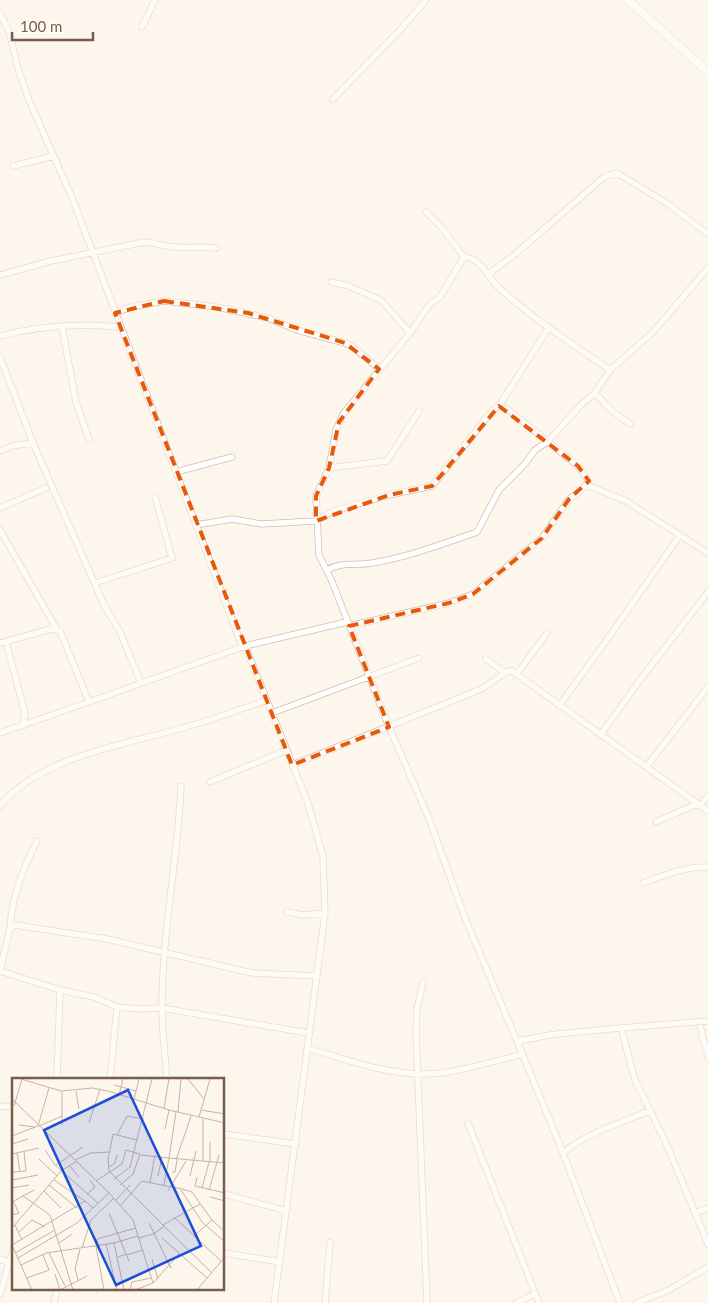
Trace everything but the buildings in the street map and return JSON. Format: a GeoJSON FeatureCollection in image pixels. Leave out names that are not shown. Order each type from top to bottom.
{"type":"FeatureCollection","features":[{"type":"Feature","properties":{"kind":"street"},"geometry":{"type":"LineString","coordinates":[[142,27],[155,0]]}},
{"type":"Feature","properties":{"kind":"street"},"geometry":{"type":"LineString","coordinates":[[334,99],[402,29],[426,0]]}},
{"type":"Feature","properties":{"kind":"street"},"geometry":{"type":"LineString","coordinates":[[632,1],[708,72]]}},
{"type":"Feature","properties":{"kind":"street"},"geometry":{"type":"LineString","coordinates":[[0,13],[10,34],[18,69],[29,100],[73,200],[195,523],[308,803],[323,857],[325,913],[308,1033],[296,1144],[289,1176],[287,1211],[274,1303]]}},
{"type":"Feature","properties":{"kind":"street"},"geometry":{"type":"LineString","coordinates":[[13,166],[53,156]]}},
{"type":"Feature","properties":{"kind":"street"},"geometry":{"type":"LineString","coordinates":[[488,274],[513,256],[604,177],[617,174],[665,202],[708,234]]}},
{"type":"Feature","properties":{"kind":"street"},"geometry":{"type":"LineString","coordinates":[[426,212],[442,228],[464,258],[475,260],[497,286],[549,327],[610,370]]}},
{"type":"Feature","properties":{"kind":"street"},"geometry":{"type":"LineString","coordinates":[[0,275],[144,242],[154,242],[167,246],[216,248]]}},
{"type":"Feature","properties":{"kind":"street"},"geometry":{"type":"LineString","coordinates":[[464,258],[440,297],[430,304],[410,333],[379,369],[339,422],[329,468],[316,496],[319,556],[389,727],[428,816],[465,918],[563,1153],[620,1303]]}},
{"type":"Feature","properties":{"kind":"street"},"geometry":{"type":"LineString","coordinates":[[326,570],[340,564],[371,564],[391,559],[477,532],[499,490],[524,465],[535,450],[547,442],[582,404],[595,393],[610,370],[653,332],[708,268]]}},
{"type":"Feature","properties":{"kind":"street"},"geometry":{"type":"LineString","coordinates":[[331,282],[346,285],[381,300],[410,333]]}},
{"type":"Feature","properties":{"kind":"street"},"geometry":{"type":"LineString","coordinates":[[115,313],[131,307],[164,301],[248,313],[354,347],[379,369]]}},
{"type":"Feature","properties":{"kind":"street"},"geometry":{"type":"LineString","coordinates":[[0,336],[23,330],[62,327],[120,327]]}},
{"type":"Feature","properties":{"kind":"street"},"geometry":{"type":"LineString","coordinates":[[62,327],[76,402],[89,439]]}},
{"type":"Feature","properties":{"kind":"street"},"geometry":{"type":"LineString","coordinates":[[195,523],[202,524],[232,519],[261,524],[316,520],[331,512],[389,495],[432,486],[492,411],[499,406],[549,327]]}},
{"type":"Feature","properties":{"kind":"street"},"geometry":{"type":"LineString","coordinates":[[0,357],[33,443],[95,583],[120,632],[141,683]]}},
{"type":"Feature","properties":{"kind":"street"},"geometry":{"type":"LineString","coordinates":[[595,393],[612,411],[630,424]]}},
{"type":"Feature","properties":{"kind":"street"},"geometry":{"type":"LineString","coordinates":[[0,733],[244,646],[449,604],[472,594],[542,538],[569,499],[587,485],[589,481],[578,466],[506,408],[499,406]]}},
{"type":"Feature","properties":{"kind":"street"},"geometry":{"type":"LineString","coordinates":[[329,468],[387,461],[419,411]]}},
{"type":"Feature","properties":{"kind":"street"},"geometry":{"type":"LineString","coordinates":[[0,451],[12,446],[33,443]]}},
{"type":"Feature","properties":{"kind":"street"},"geometry":{"type":"LineString","coordinates":[[176,472],[232,457]]}},
{"type":"Feature","properties":{"kind":"street"},"geometry":{"type":"LineString","coordinates":[[587,485],[626,501],[708,553]]}},
{"type":"Feature","properties":{"kind":"street"},"geometry":{"type":"LineString","coordinates":[[0,508],[46,488]]}},
{"type":"Feature","properties":{"kind":"street"},"geometry":{"type":"LineString","coordinates":[[95,583],[172,558],[155,497]]}},
{"type":"Feature","properties":{"kind":"street"},"geometry":{"type":"LineString","coordinates":[[0,530],[56,628],[60,630],[89,702]]}},
{"type":"Feature","properties":{"kind":"street"},"geometry":{"type":"LineString","coordinates":[[559,706],[612,634],[680,534]]}},
{"type":"Feature","properties":{"kind":"street"},"geometry":{"type":"LineString","coordinates":[[637,684],[708,592]]}},
{"type":"Feature","properties":{"kind":"street"},"geometry":{"type":"LineString","coordinates":[[23,726],[25,713],[3,642],[56,628]]}},
{"type":"Feature","properties":{"kind":"street"},"geometry":{"type":"LineString","coordinates":[[517,674],[547,632]]}},
{"type":"Feature","properties":{"kind":"street"},"geometry":{"type":"LineString","coordinates":[[559,706],[611,640]]}},
{"type":"Feature","properties":{"kind":"street"},"geometry":{"type":"LineString","coordinates":[[602,734],[663,649]]}},
{"type":"Feature","properties":{"kind":"street"},"geometry":{"type":"LineString","coordinates":[[272,713],[419,658]]}},
{"type":"Feature","properties":{"kind":"street"},"geometry":{"type":"LineString","coordinates":[[486,658],[505,673]]}},
{"type":"Feature","properties":{"kind":"street"},"geometry":{"type":"LineString","coordinates":[[292,765],[483,688],[505,673],[512,671],[708,811]]}},
{"type":"Feature","properties":{"kind":"street"},"geometry":{"type":"LineString","coordinates":[[647,766],[708,687]]}},
{"type":"Feature","properties":{"kind":"street"},"geometry":{"type":"LineString","coordinates":[[0,806],[16,788],[56,765],[132,741],[185,728],[267,700]]}},
{"type":"Feature","properties":{"kind":"street"},"geometry":{"type":"LineString","coordinates":[[210,782],[286,750]]}},
{"type":"Feature","properties":{"kind":"street"},"geometry":{"type":"LineString","coordinates":[[167,1078],[162,1008],[165,951],[178,837],[181,786]]}},
{"type":"Feature","properties":{"kind":"street"},"geometry":{"type":"LineString","coordinates":[[656,822],[692,806],[700,805],[708,796]]}},
{"type":"Feature","properties":{"kind":"street"},"geometry":{"type":"LineString","coordinates":[[37,840],[19,879],[0,971],[60,990],[94,997],[118,1007],[138,1009],[162,1008],[308,1033]]}},
{"type":"Feature","properties":{"kind":"street"},"geometry":{"type":"LineString","coordinates":[[643,884],[676,871],[692,867],[708,867]]}},
{"type":"Feature","properties":{"kind":"street"},"geometry":{"type":"LineString","coordinates":[[287,912],[303,915],[325,913]]}},
{"type":"Feature","properties":{"kind":"street"},"geometry":{"type":"LineString","coordinates":[[10,928],[15,925],[59,931],[165,951],[198,962],[252,973],[317,976]]}},
{"type":"Feature","properties":{"kind":"street"},"geometry":{"type":"LineString","coordinates":[[423,982],[417,1009],[427,1303],[426,1296]]}},
{"type":"Feature","properties":{"kind":"street"},"geometry":{"type":"LineString","coordinates":[[57,1078],[60,990]]}},
{"type":"Feature","properties":{"kind":"street"},"geometry":{"type":"LineString","coordinates":[[110,1078],[118,1007]]}},
{"type":"Feature","properties":{"kind":"street"},"geometry":{"type":"LineString","coordinates":[[517,1040],[556,1034],[708,1021]]}},
{"type":"Feature","properties":{"kind":"street"},"geometry":{"type":"LineString","coordinates":[[699,1022],[708,1057]]}},
{"type":"Feature","properties":{"kind":"street"},"geometry":{"type":"LineString","coordinates":[[621,1028],[635,1080],[666,1142],[708,1244]]}},
{"type":"Feature","properties":{"kind":"street"},"geometry":{"type":"LineString","coordinates":[[307,1048],[368,1065],[418,1074],[446,1072],[521,1055]]}},
{"type":"Feature","properties":{"kind":"street"},"geometry":{"type":"LineString","coordinates":[[563,1153],[570,1147],[600,1132],[649,1111]]}},
{"type":"Feature","properties":{"kind":"street"},"geometry":{"type":"LineString","coordinates":[[468,1123],[539,1303]]}},
{"type":"Feature","properties":{"kind":"street"},"geometry":{"type":"LineString","coordinates":[[225,1134],[296,1144]]}},
{"type":"Feature","properties":{"kind":"street"},"geometry":{"type":"LineString","coordinates":[[225,1194],[287,1211]]}},
{"type":"Feature","properties":{"kind":"street"},"geometry":{"type":"LineString","coordinates":[[695,1213],[708,1208]]}},
{"type":"Feature","properties":{"kind":"street"},"geometry":{"type":"LineString","coordinates":[[325,1303],[330,1242]]}},
{"type":"Feature","properties":{"kind":"street"},"geometry":{"type":"LineString","coordinates":[[0,1294],[12,1253]]}},
{"type":"Feature","properties":{"kind":"street"},"geometry":{"type":"LineString","coordinates":[[225,1253],[280,1262]]}},
{"type":"Feature","properties":{"kind":"street"},"geometry":{"type":"LineString","coordinates":[[0,1259],[9,1263]]}},
{"type":"Feature","properties":{"kind":"street"},"geometry":{"type":"LineString","coordinates":[[636,1303],[669,1290],[708,1267]]}},
{"type":"Feature","properties":{"kind":"street"},"geometry":{"type":"LineString","coordinates":[[54,1303],[57,1290]]}},
{"type":"Feature","properties":{"kind":"street"},"geometry":{"type":"LineString","coordinates":[[516,1303],[535,1294]]}},
{"type":"Feature","properties":{"kind":"highlighted area"},"geometry":{"type":"Polygon","coordinates":[[[164,301],[248,313],[345,343],[379,369],[339,422],[329,468],[316,496],[316,521],[389,495],[432,486],[499,406],[578,466],[589,481],[569,499],[542,538],[473,594],[449,603],[349,626],[389,727],[292,765],[115,313],[164,301]]]}}]}
